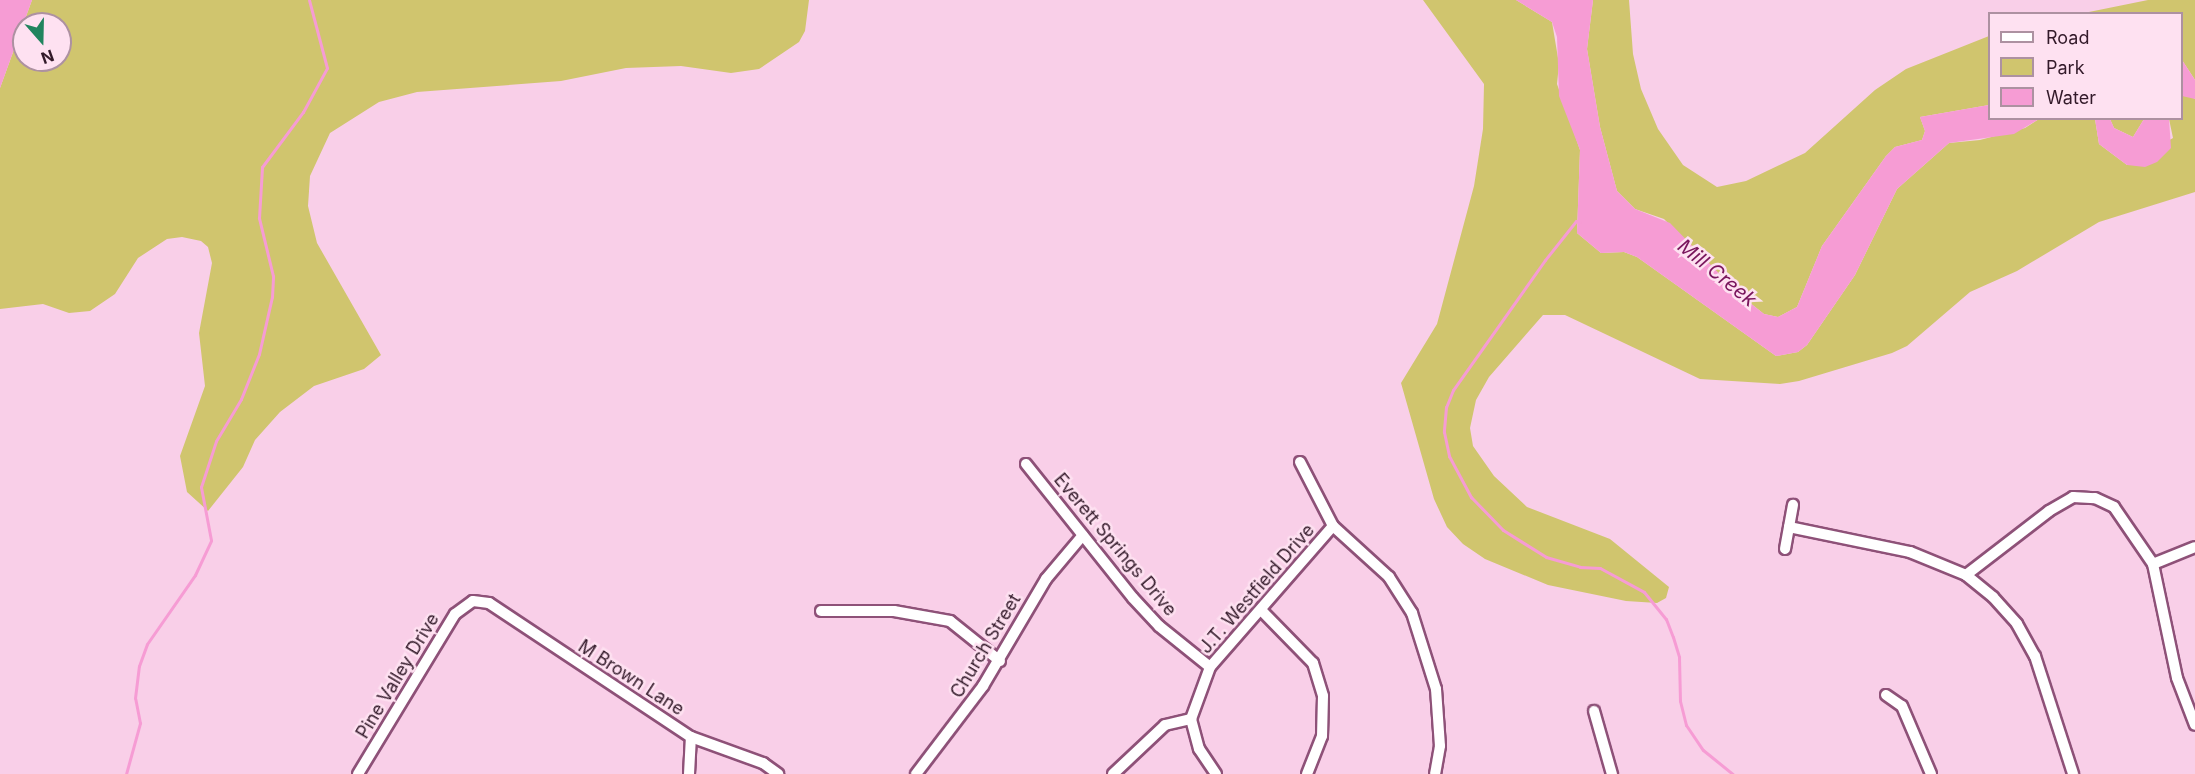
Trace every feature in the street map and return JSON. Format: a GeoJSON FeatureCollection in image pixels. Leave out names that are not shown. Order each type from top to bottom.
{"type":"FeatureCollection","features":[{"type":"Feature","properties":{"kind":"street"},"geometry":{"type":"LineString","coordinates":[[1300,462],[1333,526],[1389,577],[1412,613],[1436,689],[1440,746],[1435,774]]}},
{"type":"Feature","properties":{"kind":"street","name":"Everett Springs Drive"},"geometry":{"type":"LineString","coordinates":[[1026,464],[1159,626],[1210,667]]}},
{"type":"Feature","properties":{"kind":"street"},"geometry":{"type":"LineString","coordinates":[[1966,575],[2073,497],[2094,498],[2114,507],[2153,564],[2175,669],[2195,725]]}},
{"type":"Feature","properties":{"kind":"street"},"geometry":{"type":"LineString","coordinates":[[1785,549],[1793,505]]}},
{"type":"Feature","properties":{"kind":"street","name":"J.T. Westfield Drive"},"geometry":{"type":"LineString","coordinates":[[1191,718],[1210,667],[1262,611],[1333,526]]}},
{"type":"Feature","properties":{"kind":"street"},"geometry":{"type":"LineString","coordinates":[[1789,528],[1910,552],[1966,575],[2018,624],[2035,656],[2073,774]]}},
{"type":"Feature","properties":{"kind":"street","name":"Church Street"},"geometry":{"type":"LineString","coordinates":[[916,774],[952,730],[1000,661],[1018,621],[1040,587],[1067,549],[1083,535]]}},
{"type":"Feature","properties":{"kind":"street"},"geometry":{"type":"LineString","coordinates":[[2153,564],[2195,547]]}},
{"type":"Feature","properties":{"kind":"street","name":"M Brown Lane"},"geometry":{"type":"LineString","coordinates":[[473,601],[489,603],[691,737],[740,753],[778,774]]}},
{"type":"Feature","properties":{"kind":"street","name":"Pine Valley Drive"},"geometry":{"type":"LineString","coordinates":[[358,774],[454,614],[473,601]]}},
{"type":"Feature","properties":{"kind":"street"},"geometry":{"type":"LineString","coordinates":[[821,611],[894,611],[950,621],[1000,661]]}},
{"type":"Feature","properties":{"kind":"street"},"geometry":{"type":"LineString","coordinates":[[1262,611],[1313,663],[1323,696],[1322,736],[1307,774]]}},
{"type":"Feature","properties":{"kind":"street"},"geometry":{"type":"LineString","coordinates":[[1886,695],[1902,706],[1931,774]]}},
{"type":"Feature","properties":{"kind":"street"},"geometry":{"type":"LineString","coordinates":[[1594,711],[1612,774]]}},
{"type":"Feature","properties":{"kind":"street"},"geometry":{"type":"LineString","coordinates":[[1113,774],[1165,725],[1191,718],[1199,749],[1216,774]]}},
{"type":"Feature","properties":{"kind":"street"},"geometry":{"type":"LineString","coordinates":[[689,774],[691,737]]}},
{"type":"Feature","properties":{"kind":"green space"},"geometry":{"type":"Polygon","coordinates":[[[32,0],[809,0],[805,31],[799,42],[759,69],[731,73],[681,66],[626,68],[561,81],[417,92],[379,102],[330,133],[310,176],[308,206],[317,243],[381,355],[364,369],[314,386],[280,412],[255,440],[243,467],[208,511],[187,492],[180,456],[205,386],[199,333],[212,263],[208,247],[201,241],[182,237],[167,239],[138,258],[115,294],[90,311],[69,313],[43,304],[0,309],[0,88],[12,55],[12,72],[72,72],[72,12],[28,12],[32,0]]]}},
{"type":"Feature","properties":{"kind":"green space"},"geometry":{"type":"Polygon","coordinates":[[[1423,0],[1516,0],[1552,22],[1559,64],[1557,84],[1580,150],[1577,233],[1601,253],[1624,252],[1637,257],[1776,356],[1798,352],[1807,345],[1855,275],[1897,189],[1949,143],[1980,140],[2025,128],[2037,120],[2095,120],[2099,144],[2127,165],[2173,138],[2169,120],[2183,120],[2183,96],[2190,96],[2195,99],[2195,192],[2099,222],[2017,271],[1970,292],[1907,346],[1892,353],[1799,381],[1780,384],[1700,379],[1565,315],[1543,315],[1489,377],[1476,400],[1470,428],[1473,446],[1494,476],[1527,507],[1610,539],[1669,587],[1666,598],[1657,603],[1626,601],[1548,585],[1485,559],[1463,544],[1447,527],[1434,499],[1401,383],[1437,324],[1474,186],[1483,129],[1484,84],[1423,0]]]}},
{"type":"Feature","properties":{"kind":"green space"},"geometry":{"type":"Polygon","coordinates":[[[1593,0],[1629,0],[1633,54],[1641,89],[1658,129],[1683,165],[1717,187],[1746,181],[1805,153],[1875,90],[1906,69],[1988,36],[1988,105],[1920,117],[1925,131],[1922,140],[1895,147],[1886,156],[1822,246],[1797,307],[1778,317],[1764,314],[1740,295],[1664,219],[1635,209],[1617,191],[1600,127],[1587,49],[1593,0]]]}},
{"type":"Feature","properties":{"kind":"green space"},"geometry":{"type":"Polygon","coordinates":[[[2148,0],[2195,0],[2195,80],[2183,62],[2183,12],[2089,12],[2148,0]]]}},
{"type":"Feature","properties":{"kind":"green space"},"geometry":{"type":"Polygon","coordinates":[[[2110,120],[2143,120],[2133,137],[2114,128],[2110,120]]]}},
{"type":"Feature","properties":{"kind":"water"},"geometry":{"type":"Polygon","coordinates":[[[0,0],[32,0],[28,12],[12,12],[12,55],[0,88],[0,0]]]}},
{"type":"Feature","properties":{"kind":"water","name":"Mill Creek"},"geometry":{"type":"Polygon","coordinates":[[[1516,0],[1593,0],[1587,49],[1600,127],[1617,191],[1635,209],[1670,223],[1740,295],[1764,314],[1778,317],[1797,307],[1822,246],[1886,156],[1895,147],[1922,140],[1925,131],[1920,117],[1988,105],[1988,120],[2037,120],[2014,134],[1949,143],[1897,189],[1855,275],[1807,345],[1798,352],[1776,356],[1637,257],[1624,252],[1601,253],[1577,233],[1580,150],[1559,96],[1557,37],[1552,22],[1516,0]]]}},
{"type":"Feature","properties":{"kind":"water"},"geometry":{"type":"Polygon","coordinates":[[[2183,62],[2195,80],[2195,99],[2183,96],[2183,62]]]}},
{"type":"Feature","properties":{"kind":"water"},"geometry":{"type":"Polygon","coordinates":[[[2095,120],[2110,120],[2114,128],[2133,137],[2143,120],[2169,120],[2171,148],[2157,162],[2145,167],[2127,165],[2099,144],[2095,120]]]}},
{"type":"Feature","properties":{"kind":"waterway"},"geometry":{"type":"LineString","coordinates":[[126,774],[140,723],[135,698],[139,666],[147,644],[195,575],[211,540],[201,487],[216,441],[241,399],[259,354],[272,297],[273,276],[259,218],[262,167],[303,112],[327,68],[309,0]]}},
{"type":"Feature","properties":{"kind":"waterway"},"geometry":{"type":"LineString","coordinates":[[1580,222],[1576,221],[1545,260],[1453,390],[1446,407],[1444,432],[1449,456],[1471,497],[1503,530],[1546,557],[1580,567],[1600,568],[1644,592],[1666,619],[1673,637],[1679,657],[1680,701],[1686,725],[1703,750],[1733,774]]}}]}
